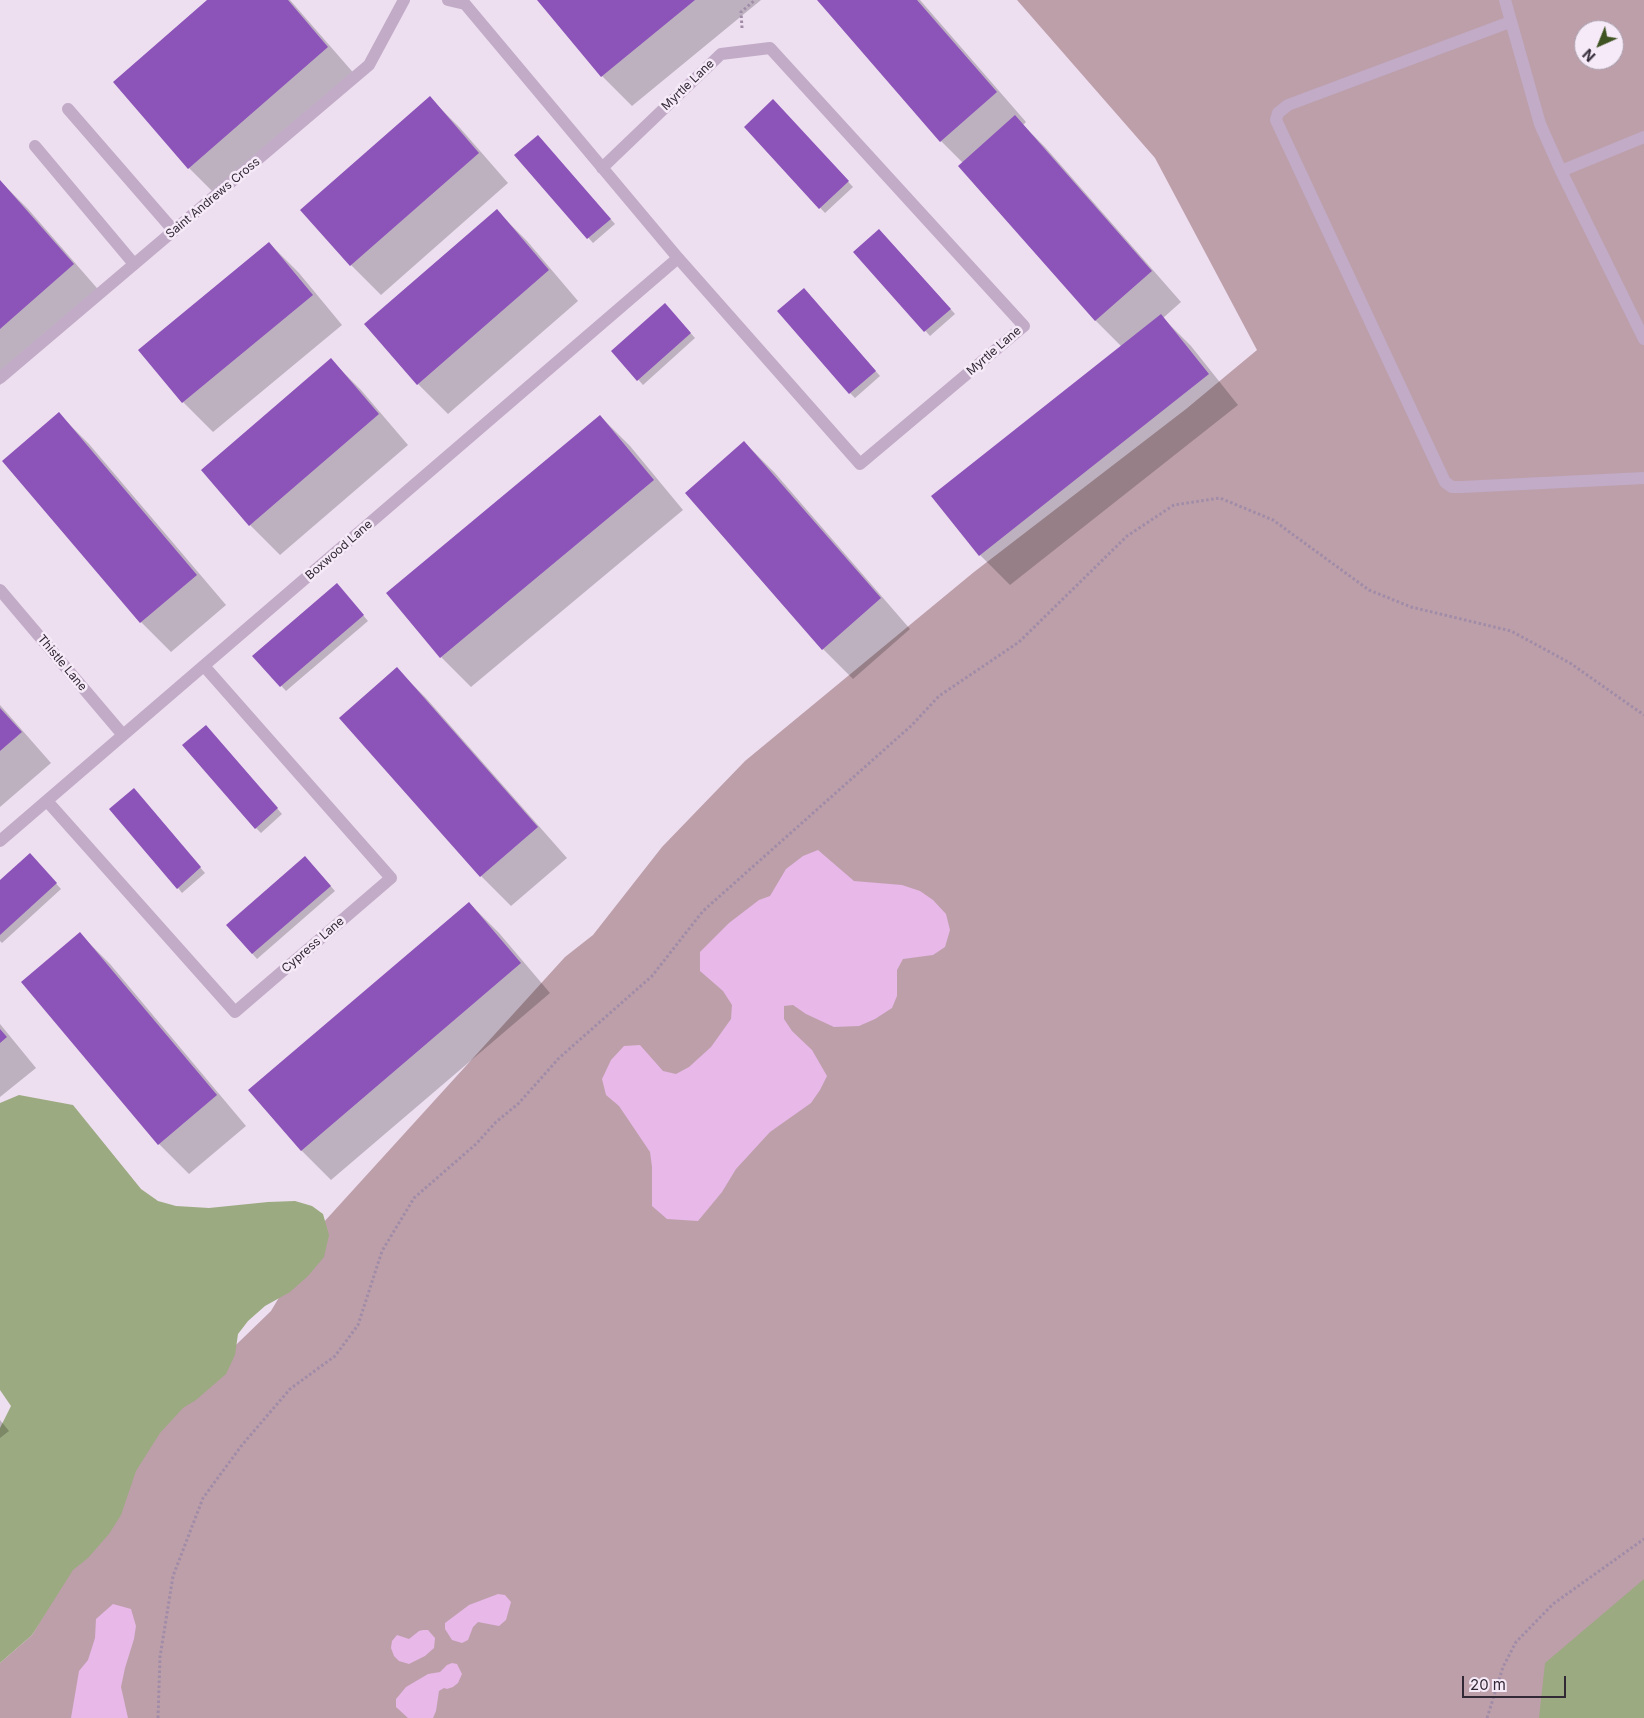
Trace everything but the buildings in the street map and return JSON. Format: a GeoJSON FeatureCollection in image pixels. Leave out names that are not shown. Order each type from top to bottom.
{"type":"FeatureCollection","features":[{"type":"Feature","properties":{"kind":"street","name":"Saint Andrews Cross"},"geometry":{"type":"LineString","coordinates":[[0,378],[369,65],[404,0]]}},
{"type":"Feature","properties":{"kind":"street","name":"Myrtle Lane"},"geometry":{"type":"LineString","coordinates":[[448,0],[466,4],[602,168],[678,258],[860,464],[1024,326],[770,48],[721,54],[602,168]]}},
{"type":"Feature","properties":{"kind":"street"},"geometry":{"type":"LineString","coordinates":[[1505,0],[1540,124],[1561,171],[1644,339]]}},
{"type":"Feature","properties":{"kind":"street"},"geometry":{"type":"LineString","coordinates":[[1510,22],[1288,105],[1278,113],[1276,120],[1445,482],[1452,487],[1462,487],[1644,478]]}},
{"type":"Feature","properties":{"kind":"street"},"geometry":{"type":"LineString","coordinates":[[68,108],[174,231]]}},
{"type":"Feature","properties":{"kind":"street"},"geometry":{"type":"LineString","coordinates":[[1561,171],[1644,137]]}},
{"type":"Feature","properties":{"kind":"street"},"geometry":{"type":"LineString","coordinates":[[35,146],[134,264]]}},
{"type":"Feature","properties":{"kind":"street","name":"Boxwood Lane"},"geometry":{"type":"LineString","coordinates":[[0,842],[678,258]]}},
{"type":"Feature","properties":{"kind":"street","name":"Thistle Lane"},"geometry":{"type":"LineString","coordinates":[[0,590],[123,735]]}},
{"type":"Feature","properties":{"kind":"street","name":"Cypress Lane"},"geometry":{"type":"LineString","coordinates":[[47,801],[235,1012],[391,878],[204,666]]}},
{"type":"Feature","properties":{"kind":"path"},"geometry":{"type":"LineString","coordinates":[[742,51],[741,12],[755,0]]}},
{"type":"Feature","properties":{"kind":"path"},"geometry":{"type":"LineString","coordinates":[[158,1718],[160,1657],[173,1576],[203,1498],[242,1445],[290,1389],[335,1356],[358,1325],[382,1251],[414,1198],[476,1144],[496,1122],[519,1103],[559,1058],[652,976],[703,911],[912,725],[939,696],[1019,642],[1127,536],[1174,505],[1220,498],[1273,520],[1369,590],[1411,607],[1512,631],[1570,663],[1644,715]]}},
{"type":"Feature","properties":{"kind":"path"},"geometry":{"type":"LineString","coordinates":[[1487,1718],[1503,1667],[1516,1642],[1553,1604],[1644,1539]]}},
{"type":"Feature","properties":{"kind":"shaded area"},"geometry":{"type":"Polygon","coordinates":[[[1017,0],[1644,0],[1644,1718],[0,1718],[0,1663],[32,1635],[129,1473],[179,1400],[271,1311],[323,1223],[565,957],[593,935],[662,847],[745,761],[974,572],[1186,409],[1257,350],[1155,158],[1017,0]]]}},
{"type":"Feature","properties":{"kind":"shaded area"},"geometry":{"type":"Polygon","coordinates":[[[19,1095],[73,1105],[141,1189],[158,1201],[176,1206],[209,1208],[295,1201],[312,1206],[323,1214],[329,1235],[324,1257],[308,1276],[290,1292],[265,1306],[248,1321],[238,1334],[235,1355],[226,1374],[196,1400],[183,1408],[160,1433],[136,1471],[121,1515],[109,1534],[88,1558],[73,1570],[32,1635],[0,1663],[0,1428],[11,1406],[0,1390],[0,1103],[19,1095]]]}},
{"type":"Feature","properties":{"kind":"shaded area"},"geometry":{"type":"Polygon","coordinates":[[[1644,1579],[1644,1718],[1539,1718],[1545,1663],[1644,1579]]]}},
{"type":"Feature","properties":{"kind":"sand"},"geometry":{"type":"Polygon","coordinates":[[[818,850],[854,881],[902,885],[920,891],[933,900],[946,914],[950,930],[945,947],[933,955],[903,959],[897,970],[897,996],[892,1008],[875,1019],[859,1026],[834,1027],[806,1014],[793,1005],[784,1006],[784,1019],[792,1031],[812,1050],[827,1076],[820,1090],[811,1103],[770,1132],[736,1169],[722,1192],[698,1221],[667,1219],[652,1206],[650,1152],[619,1106],[606,1095],[602,1079],[611,1060],[624,1046],[640,1045],[663,1071],[676,1074],[689,1067],[711,1047],[731,1019],[732,1005],[723,991],[700,971],[700,952],[729,923],[759,900],[770,896],[786,869],[803,856],[818,850]]]}},
{"type":"Feature","properties":{"kind":"sand"},"geometry":{"type":"Polygon","coordinates":[[[498,1594],[505,1595],[511,1602],[506,1620],[499,1626],[478,1622],[473,1627],[468,1640],[462,1643],[452,1640],[445,1629],[445,1623],[469,1605],[498,1594]]]}},
{"type":"Feature","properties":{"kind":"sand"},"geometry":{"type":"Polygon","coordinates":[[[113,1604],[131,1609],[136,1626],[121,1687],[128,1718],[71,1718],[79,1671],[88,1660],[95,1638],[96,1619],[113,1604]]]}},
{"type":"Feature","properties":{"kind":"sand"},"geometry":{"type":"Polygon","coordinates":[[[423,1630],[428,1630],[435,1638],[434,1648],[425,1656],[409,1664],[399,1661],[394,1656],[391,1648],[392,1641],[397,1635],[409,1639],[423,1630]]]}},
{"type":"Feature","properties":{"kind":"sand"},"geometry":{"type":"Polygon","coordinates":[[[452,1663],[457,1664],[462,1674],[458,1683],[453,1687],[444,1688],[439,1691],[433,1718],[408,1718],[396,1707],[396,1699],[406,1687],[428,1674],[440,1672],[452,1663]]]}}]}
